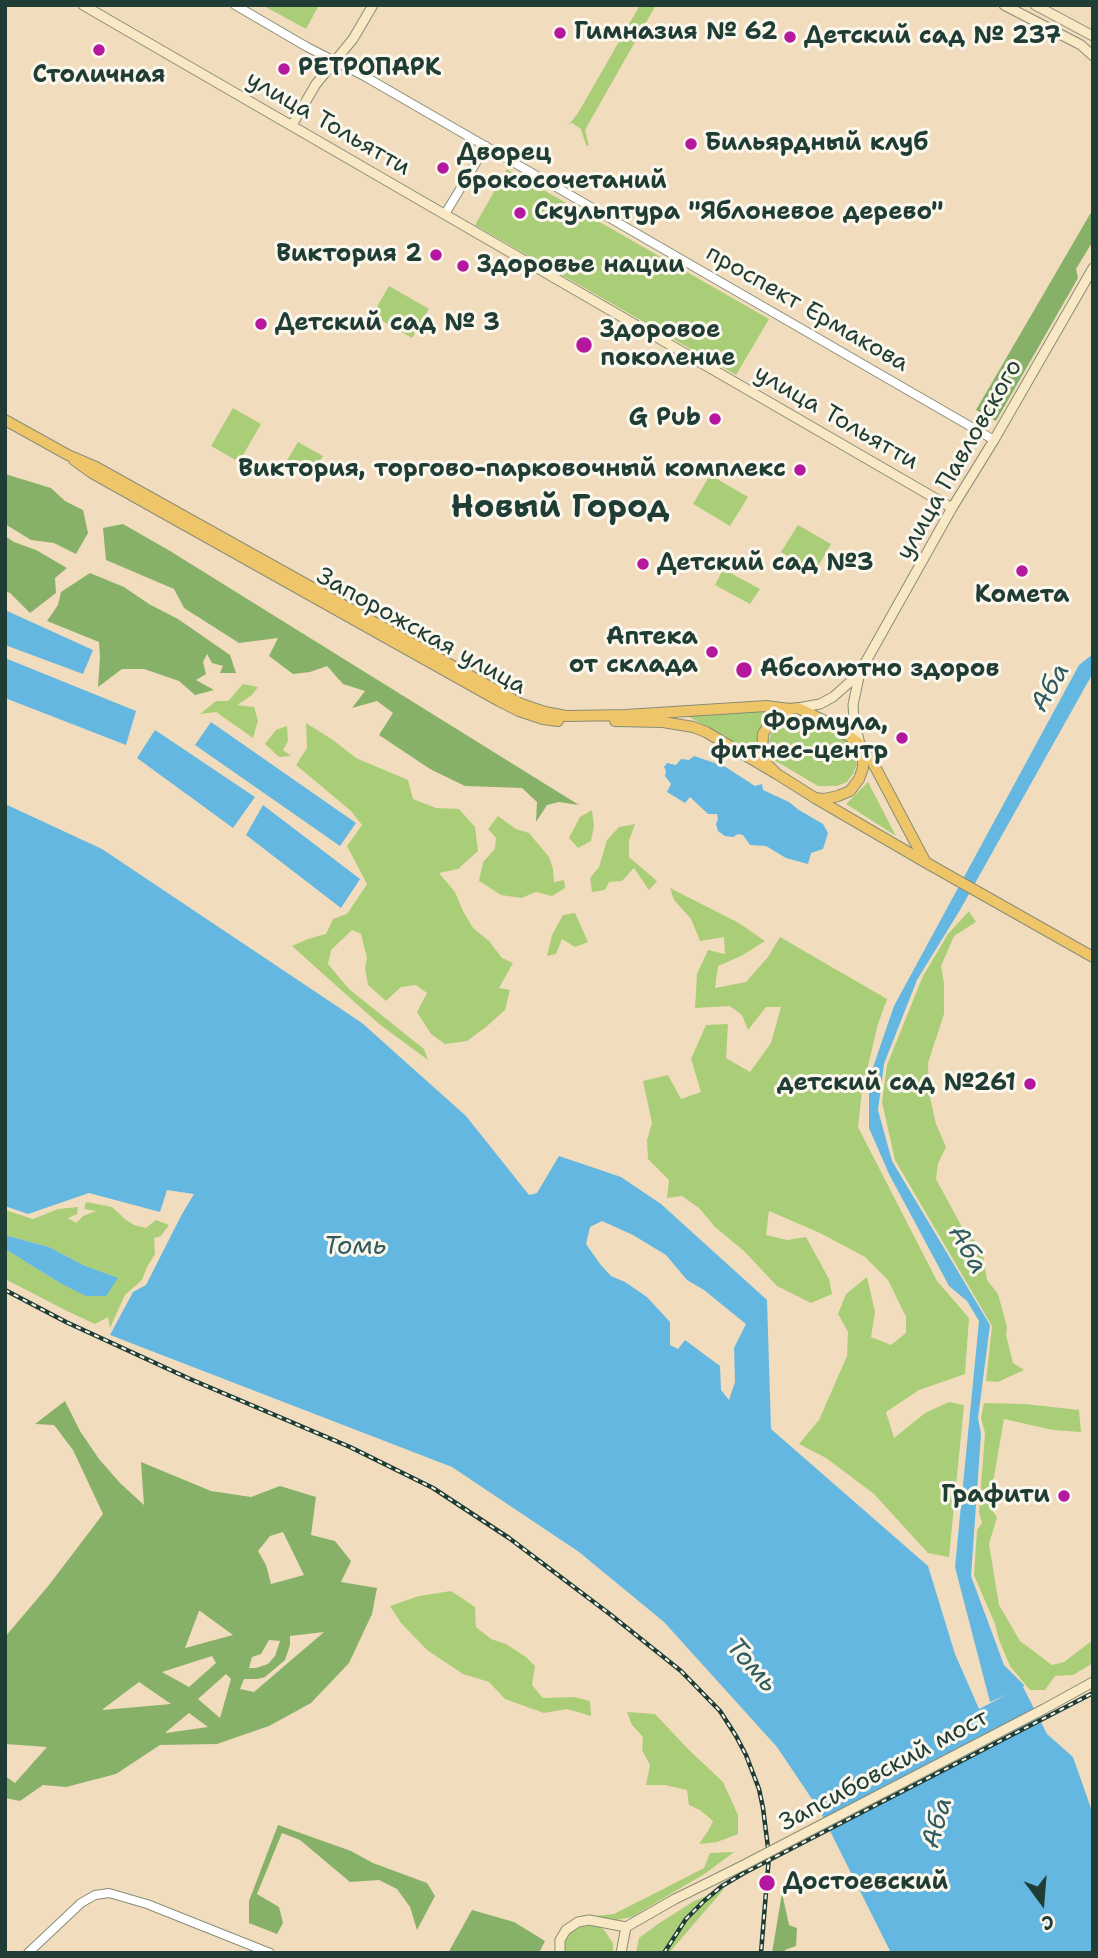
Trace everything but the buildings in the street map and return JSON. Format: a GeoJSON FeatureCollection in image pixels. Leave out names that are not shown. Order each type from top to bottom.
{"type":"FeatureCollection","features":[{"type":"Feature","properties":{"kind":"main road","name":"улица Тольятти"},"geometry":{"type":"LineString","coordinates":[[83,5],[952,508]]}},
{"type":"Feature","properties":{"kind":"main road"},"geometry":{"type":"LineString","coordinates":[[292,125],[316,84],[353,40],[373,5]]}},
{"type":"Feature","properties":{"kind":"main road"},"geometry":{"type":"LineString","coordinates":[[1004,5],[1080,46],[1093,56]]}},
{"type":"Feature","properties":{"kind":"main road"},"geometry":{"type":"LineString","coordinates":[[1035,5],[1093,36]]}},
{"type":"Feature","properties":{"kind":"main road","name":"улица Павловского"},"geometry":{"type":"LineString","coordinates":[[794,708],[827,701],[860,672],[952,508],[1093,268]]}},
{"type":"Feature","properties":{"kind":"main road","name":"Запорожская улица"},"geometry":{"type":"LineString","coordinates":[[5,420],[68,455],[96,467],[521,704],[566,716],[766,706],[794,708]]}},
{"type":"Feature","properties":{"kind":"main road","name":"Запорожская улица"},"geometry":{"type":"LineString","coordinates":[[68,455],[92,473],[519,711],[543,719],[565,722],[681,724],[706,732],[777,774]]}},
{"type":"Feature","properties":{"kind":"main road","name":"улица Павловского"},"geometry":{"type":"LineString","coordinates":[[860,672],[853,705],[860,744]]}},
{"type":"Feature","properties":{"kind":"main road"},"geometry":{"type":"LineString","coordinates":[[925,862],[872,761],[860,744],[833,725],[794,708],[772,719],[762,734],[762,753],[767,764],[777,774],[925,862],[1093,957]]}},
{"type":"Feature","properties":{"kind":"main road"},"geometry":{"type":"LineString","coordinates":[[815,798],[824,799],[850,791],[863,768],[860,744]]}},
{"type":"Feature","properties":{"kind":"main road","name":"Запсибовский мост"},"geometry":{"type":"LineString","coordinates":[[626,1927],[1093,1682]]}},
{"type":"Feature","properties":{"kind":"main road"},"geometry":{"type":"LineString","coordinates":[[560,1953],[560,1940],[566,1930],[578,1922],[589,1920],[626,1927],[621,1953]]}},
{"type":"Feature","properties":{"kind":"street","name":"проспект Ермакова"},"geometry":{"type":"LineString","coordinates":[[235,5],[994,440]]}},
{"type":"Feature","properties":{"kind":"street"},"geometry":{"type":"LineString","coordinates":[[445,214],[485,146]]}},
{"type":"Feature","properties":{"kind":"street"},"geometry":{"type":"LineString","coordinates":[[28,1953],[81,1903],[95,1895],[109,1893],[270,1953]]}},
{"type":"Feature","properties":{"kind":"green space"},"geometry":{"type":"Polygon","coordinates":[[[262,5],[319,5],[306,29],[262,5]]]}},
{"type":"Feature","properties":{"kind":"green space"},"geometry":{"type":"Polygon","coordinates":[[[640,5],[656,5],[585,130],[589,146],[586,145],[581,129],[572,123],[566,124],[578,113],[640,5]]]}},
{"type":"Feature","properties":{"kind":"green space"},"geometry":{"type":"Polygon","coordinates":[[[507,169],[769,319],[736,375],[475,225],[507,169]]]}},
{"type":"Feature","properties":{"kind":"green space"},"geometry":{"type":"Polygon","coordinates":[[[1093,209],[1093,241],[1076,269],[1078,278],[996,421],[976,410],[1093,209]]]}},
{"type":"Feature","properties":{"kind":"green space"},"geometry":{"type":"Polygon","coordinates":[[[389,286],[429,309],[412,338],[372,315],[389,286]]]}},
{"type":"Feature","properties":{"kind":"green space"},"geometry":{"type":"Polygon","coordinates":[[[233,408],[261,424],[239,462],[211,446],[233,408]]]}},
{"type":"Feature","properties":{"kind":"green space"},"geometry":{"type":"Polygon","coordinates":[[[298,442],[323,456],[310,478],[285,464],[298,442]]]}},
{"type":"Feature","properties":{"kind":"green space"},"geometry":{"type":"Polygon","coordinates":[[[5,474],[51,488],[65,501],[83,510],[88,533],[76,554],[54,543],[31,540],[5,524],[5,474]]]}},
{"type":"Feature","properties":{"kind":"green space"},"geometry":{"type":"Polygon","coordinates":[[[710,475],[748,497],[730,526],[693,504],[710,475]]]}},
{"type":"Feature","properties":{"kind":"green space"},"geometry":{"type":"Polygon","coordinates":[[[123,524],[579,805],[559,802],[547,805],[536,822],[537,802],[522,788],[465,786],[430,769],[379,735],[393,713],[377,701],[352,708],[365,691],[343,684],[327,666],[293,674],[269,656],[278,638],[239,643],[184,608],[174,589],[106,560],[103,528],[123,524]]]}},
{"type":"Feature","properties":{"kind":"green space"},"geometry":{"type":"Polygon","coordinates":[[[798,525],[831,544],[815,572],[781,552],[798,525]]]}},
{"type":"Feature","properties":{"kind":"green space"},"geometry":{"type":"Polygon","coordinates":[[[5,536],[67,568],[55,578],[56,593],[30,613],[5,591],[5,536]]]}},
{"type":"Feature","properties":{"kind":"green space"},"geometry":{"type":"Polygon","coordinates":[[[723,569],[760,589],[750,604],[715,585],[723,569]]]}},
{"type":"Feature","properties":{"kind":"green space"},"geometry":{"type":"Polygon","coordinates":[[[90,573],[124,587],[178,619],[230,655],[236,673],[220,673],[223,666],[212,663],[207,654],[203,662],[206,674],[196,680],[214,690],[195,695],[179,681],[144,669],[122,669],[98,687],[99,642],[47,621],[58,605],[61,592],[90,573]]]}},
{"type":"Feature","properties":{"kind":"green space"},"geometry":{"type":"Polygon","coordinates":[[[243,684],[258,687],[252,695],[237,705],[254,707],[258,721],[253,738],[216,712],[200,714],[216,701],[228,701],[243,684]]]}},
{"type":"Feature","properties":{"kind":"green space"},"geometry":{"type":"Polygon","coordinates":[[[767,710],[771,713],[757,737],[759,758],[684,714],[767,710]]]}},
{"type":"Feature","properties":{"kind":"green space"},"geometry":{"type":"Polygon","coordinates":[[[799,716],[847,740],[853,746],[857,764],[847,782],[837,786],[818,786],[774,760],[769,740],[772,730],[788,717],[799,716]]]}},
{"type":"Feature","properties":{"kind":"green space"},"geometry":{"type":"Polygon","coordinates":[[[306,723],[356,758],[408,780],[413,799],[436,808],[459,809],[475,827],[478,851],[458,869],[439,873],[455,892],[473,928],[489,941],[502,958],[513,963],[499,988],[510,990],[505,1010],[467,1041],[445,1044],[431,1034],[417,1012],[427,993],[416,985],[401,987],[386,1001],[368,985],[365,968],[367,958],[361,934],[352,930],[331,950],[328,964],[349,989],[424,1049],[428,1060],[379,1024],[292,946],[326,934],[333,919],[347,914],[367,884],[347,846],[362,825],[351,811],[296,765],[307,748],[306,723]]]}},
{"type":"Feature","properties":{"kind":"green space"},"geometry":{"type":"Polygon","coordinates":[[[287,726],[288,741],[283,750],[291,756],[279,757],[265,744],[276,730],[287,726]]]}},
{"type":"Feature","properties":{"kind":"green space"},"geometry":{"type":"Polygon","coordinates":[[[868,782],[896,836],[846,804],[868,782]]]}},
{"type":"Feature","properties":{"kind":"green space"},"geometry":{"type":"Polygon","coordinates":[[[592,810],[594,826],[591,841],[578,848],[569,838],[580,817],[592,810]]]}},
{"type":"Feature","properties":{"kind":"green space"},"geometry":{"type":"Polygon","coordinates":[[[498,816],[516,829],[529,833],[549,857],[554,882],[564,880],[565,888],[552,896],[536,892],[521,898],[501,895],[479,881],[483,862],[495,849],[496,838],[488,829],[498,816]]]}},
{"type":"Feature","properties":{"kind":"green space"},"geometry":{"type":"Polygon","coordinates":[[[635,824],[629,841],[629,857],[657,881],[649,890],[634,868],[622,881],[609,882],[605,890],[592,892],[590,878],[599,867],[607,840],[619,827],[635,824]]]}},
{"type":"Feature","properties":{"kind":"green space"},"geometry":{"type":"Polygon","coordinates":[[[670,888],[739,923],[765,941],[718,966],[715,988],[746,982],[768,957],[780,937],[887,999],[878,1024],[862,1091],[858,1127],[937,1281],[969,1318],[965,1374],[919,1390],[886,1412],[894,1438],[925,1413],[949,1402],[964,1405],[949,1557],[928,1553],[874,1494],[826,1458],[799,1444],[819,1420],[847,1356],[848,1332],[838,1314],[846,1294],[867,1277],[875,1312],[871,1337],[891,1345],[906,1333],[906,1317],[888,1280],[865,1257],[820,1233],[769,1211],[766,1235],[787,1240],[806,1237],[829,1279],[832,1294],[811,1303],[777,1286],[744,1251],[715,1227],[699,1208],[682,1196],[667,1198],[669,1180],[648,1159],[647,1140],[652,1123],[643,1081],[668,1075],[681,1099],[701,1092],[691,1059],[706,1025],[728,1024],[726,1058],[750,1072],[771,1043],[781,1007],[766,1007],[748,1030],[742,1015],[730,1006],[695,1008],[697,974],[708,950],[725,954],[724,937],[700,941],[691,919],[674,900],[670,888]]]}},
{"type":"Feature","properties":{"kind":"green space"},"geometry":{"type":"Polygon","coordinates":[[[969,911],[976,922],[954,936],[941,966],[944,1014],[928,1063],[929,1093],[936,1124],[946,1147],[938,1164],[936,1179],[963,1229],[983,1255],[987,1280],[998,1294],[1013,1363],[1024,1370],[998,1382],[986,1381],[992,1326],[895,1160],[882,1102],[887,1065],[923,976],[948,934],[969,911]]]}},
{"type":"Feature","properties":{"kind":"green space"},"geometry":{"type":"Polygon","coordinates":[[[575,913],[588,942],[575,947],[562,939],[556,954],[547,956],[552,935],[563,915],[575,913]]]}},
{"type":"Feature","properties":{"kind":"green space"},"geometry":{"type":"Polygon","coordinates":[[[86,1202],[112,1207],[134,1225],[146,1228],[156,1220],[169,1225],[161,1236],[154,1238],[155,1254],[142,1280],[125,1295],[110,1328],[108,1317],[95,1324],[5,1279],[5,1249],[60,1283],[117,1278],[83,1265],[49,1247],[5,1235],[5,1210],[33,1219],[58,1209],[78,1207],[77,1214],[68,1218],[76,1223],[83,1216],[96,1211],[84,1209],[86,1202]]]}},
{"type":"Feature","properties":{"kind":"green space"},"geometry":{"type":"Polygon","coordinates":[[[65,1401],[80,1431],[99,1459],[144,1505],[141,1462],[211,1491],[251,1497],[280,1486],[316,1497],[311,1535],[335,1541],[351,1561],[341,1582],[377,1588],[372,1614],[349,1663],[311,1703],[269,1726],[217,1744],[160,1745],[116,1774],[66,1787],[43,1785],[20,1801],[5,1798],[5,1776],[15,1783],[47,1747],[5,1744],[5,1637],[103,1514],[73,1450],[54,1425],[35,1424],[65,1401]],[[283,1532],[270,1536],[258,1551],[266,1565],[271,1584],[304,1575],[283,1532]],[[199,1611],[185,1648],[233,1635],[199,1611]],[[324,1632],[290,1636],[285,1660],[265,1677],[244,1679],[240,1689],[254,1692],[324,1632]],[[269,1640],[261,1654],[252,1657],[249,1668],[268,1664],[275,1656],[280,1641],[269,1640]],[[212,1656],[162,1672],[189,1687],[216,1663],[212,1656]],[[226,1674],[198,1699],[220,1718],[231,1679],[226,1674]],[[139,1682],[103,1710],[171,1704],[139,1682]],[[189,1713],[166,1733],[208,1727],[189,1713]]]}},
{"type":"Feature","properties":{"kind":"green space"},"geometry":{"type":"Polygon","coordinates":[[[984,1403],[1079,1410],[1081,1432],[1053,1430],[1004,1419],[989,1506],[997,1517],[989,1544],[999,1605],[1020,1641],[1052,1665],[1064,1662],[1093,1640],[1093,1663],[1073,1675],[1055,1676],[1045,1690],[1030,1690],[1010,1666],[974,1575],[977,1530],[982,1523],[979,1512],[985,1433],[981,1418],[984,1403]]]}},
{"type":"Feature","properties":{"kind":"green space"},"geometry":{"type":"Polygon","coordinates":[[[451,1591],[475,1607],[476,1627],[491,1639],[506,1644],[526,1657],[535,1666],[532,1685],[543,1698],[574,1697],[590,1701],[591,1716],[567,1709],[544,1713],[505,1699],[489,1682],[463,1674],[427,1650],[401,1623],[390,1606],[419,1596],[451,1591]]]}},
{"type":"Feature","properties":{"kind":"green space"},"geometry":{"type":"Polygon","coordinates":[[[627,1712],[655,1714],[723,1782],[738,1815],[738,1834],[717,1842],[699,1844],[713,1821],[689,1805],[687,1790],[665,1785],[646,1785],[650,1765],[642,1750],[643,1737],[632,1725],[627,1712]]]}},
{"type":"Feature","properties":{"kind":"green space"},"geometry":{"type":"Polygon","coordinates":[[[278,1825],[351,1851],[373,1863],[427,1883],[435,1896],[417,1930],[410,1907],[397,1889],[379,1880],[350,1882],[300,1840],[282,1833],[257,1894],[279,1907],[283,1923],[277,1934],[249,1923],[249,1901],[278,1825]]]}},
{"type":"Feature","properties":{"kind":"green space"},"geometry":{"type":"Polygon","coordinates":[[[734,1852],[706,1873],[632,1917],[605,1922],[585,1917],[614,1914],[704,1868],[710,1853],[734,1852]]]}},
{"type":"Feature","properties":{"kind":"green space"},"geometry":{"type":"Polygon","coordinates":[[[724,1889],[669,1953],[636,1953],[639,1938],[658,1924],[694,1901],[724,1889]]]}},
{"type":"Feature","properties":{"kind":"green space"},"geometry":{"type":"Polygon","coordinates":[[[782,1893],[789,1925],[797,1928],[796,1946],[785,1950],[785,1953],[772,1953],[782,1893]]]}},
{"type":"Feature","properties":{"kind":"green space"},"geometry":{"type":"Polygon","coordinates":[[[472,1910],[514,1922],[545,1941],[539,1953],[448,1953],[472,1910]]]}},
{"type":"Feature","properties":{"kind":"green space"},"geometry":{"type":"Polygon","coordinates":[[[582,1925],[598,1926],[604,1930],[613,1943],[613,1953],[564,1953],[565,1940],[582,1925]]]}},
{"type":"Feature","properties":{"kind":"water"},"geometry":{"type":"Polygon","coordinates":[[[5,610],[93,650],[83,674],[5,645],[5,610]]]}},
{"type":"Feature","properties":{"kind":"water","name":"Томь"},"geometry":{"type":"Polygon","coordinates":[[[1093,654],[1093,673],[960,910],[917,980],[884,1064],[878,1110],[892,1161],[990,1325],[978,1418],[981,1434],[971,1576],[1004,1665],[1024,1685],[1047,1734],[1073,1757],[1093,1814],[1093,1953],[891,1953],[820,1811],[777,1747],[664,1622],[579,1552],[452,1467],[110,1335],[133,1292],[146,1285],[194,1194],[167,1190],[160,1212],[89,1193],[28,1214],[5,1206],[5,804],[102,849],[362,1023],[466,1116],[529,1195],[537,1193],[559,1156],[621,1177],[661,1204],[767,1300],[771,1429],[928,1566],[955,1654],[979,1709],[1008,1694],[990,1702],[955,1567],[979,1321],[967,1301],[949,1286],[889,1174],[869,1128],[869,1079],[894,1006],[1079,665],[1093,654]],[[602,1221],[590,1227],[586,1244],[611,1276],[647,1297],[670,1322],[670,1345],[678,1349],[685,1340],[720,1366],[721,1390],[729,1400],[735,1382],[734,1348],[746,1324],[704,1290],[687,1280],[666,1255],[633,1235],[602,1221]]]}},
{"type":"Feature","properties":{"kind":"water"},"geometry":{"type":"Polygon","coordinates":[[[5,658],[136,711],[126,745],[5,698],[5,658]]]}},
{"type":"Feature","properties":{"kind":"water"},"geometry":{"type":"Polygon","coordinates":[[[211,722],[356,823],[340,846],[195,745],[211,722]]]}},
{"type":"Feature","properties":{"kind":"water"},"geometry":{"type":"Polygon","coordinates":[[[155,730],[255,797],[233,828],[137,758],[155,730]]]}},
{"type":"Feature","properties":{"kind":"water"},"geometry":{"type":"Polygon","coordinates":[[[694,756],[724,766],[755,786],[762,784],[763,790],[789,802],[823,824],[828,833],[823,849],[811,853],[808,864],[786,858],[766,846],[750,845],[743,835],[725,836],[718,831],[717,814],[708,814],[690,797],[685,803],[667,792],[671,784],[665,776],[664,767],[667,763],[676,765],[681,759],[689,760],[694,756]]]}},
{"type":"Feature","properties":{"kind":"water"},"geometry":{"type":"Polygon","coordinates":[[[263,805],[360,879],[341,908],[246,835],[263,805]]]}},
{"type":"Feature","properties":{"kind":"water"},"geometry":{"type":"Polygon","coordinates":[[[5,1235],[49,1247],[83,1265],[118,1278],[106,1296],[86,1296],[5,1249],[5,1235]]]}},
{"type":"Feature","properties":{"kind":"railway"},"geometry":{"type":"LineString","coordinates":[[5,1290],[66,1322],[190,1379],[350,1447],[433,1488],[509,1538],[681,1671],[720,1711],[746,1755],[759,1789],[769,1856],[761,1953]]}},
{"type":"Feature","properties":{"kind":"railway"},"geometry":{"type":"LineString","coordinates":[[664,1953],[686,1919],[722,1886],[1093,1693]]}},
{"type":"Feature","properties":{"kind":"place","name":"Гимназия № 62"},"geometry":{"type":"Point","coordinates":[560,33]}},
{"type":"Feature","properties":{"kind":"place","name":"Детский сад № 237"},"geometry":{"type":"Point","coordinates":[790,37]}},
{"type":"Feature","properties":{"kind":"place","name":"Столичная"},"geometry":{"type":"Point","coordinates":[99,50]}},
{"type":"Feature","properties":{"kind":"place","name":"РЕТРОПАРК"},"geometry":{"type":"Point","coordinates":[284,69]}},
{"type":"Feature","properties":{"kind":"place","name":"Бильярдный клуб"},"geometry":{"type":"Point","coordinates":[691,144]}},
{"type":"Feature","properties":{"kind":"place","name":"Дворец брокосочетаний"},"geometry":{"type":"Point","coordinates":[443,168]}},
{"type":"Feature","properties":{"kind":"place","name":"Скульптура \"Яблоневое дерево\""},"geometry":{"type":"Point","coordinates":[520,213]}},
{"type":"Feature","properties":{"kind":"place","name":"Виктория 2"},"geometry":{"type":"Point","coordinates":[436,255]}},
{"type":"Feature","properties":{"kind":"place","name":"Здоровье нации"},"geometry":{"type":"Point","coordinates":[463,266]}},
{"type":"Feature","properties":{"kind":"place","name":"Детский сад № 3"},"geometry":{"type":"Point","coordinates":[261,324]}},
{"type":"Feature","properties":{"kind":"place","name":"Здоровое поколение"},"geometry":{"type":"Point","coordinates":[584,345]}},
{"type":"Feature","properties":{"kind":"place","name":"G Pub"},"geometry":{"type":"Point","coordinates":[715,419]}},
{"type":"Feature","properties":{"kind":"place","name":"Виктория, торгово-парковочный комплекс"},"geometry":{"type":"Point","coordinates":[800,470]}},
{"type":"Feature","properties":{"kind":"place","name":"Детский сад №3"},"geometry":{"type":"Point","coordinates":[643,564]}},
{"type":"Feature","properties":{"kind":"place","name":"Комета"},"geometry":{"type":"Point","coordinates":[1022,571]}},
{"type":"Feature","properties":{"kind":"place","name":"Аптека от склада"},"geometry":{"type":"Point","coordinates":[712,652]}},
{"type":"Feature","properties":{"kind":"place","name":"Абсолютно здоров"},"geometry":{"type":"Point","coordinates":[744,670]}},
{"type":"Feature","properties":{"kind":"place","name":"Формула, фитнес-центр"},"geometry":{"type":"Point","coordinates":[902,738]}},
{"type":"Feature","properties":{"kind":"place","name":"детский сад №261"},"geometry":{"type":"Point","coordinates":[1030,1084]}},
{"type":"Feature","properties":{"kind":"place","name":"Графити"},"geometry":{"type":"Point","coordinates":[1064,1496]}},
{"type":"Feature","properties":{"kind":"place","name":"Достоевский"},"geometry":{"type":"Point","coordinates":[767,1883]}},
{"type":"Feature","properties":{"kind":"district","name":"Новый Город"},"geometry":{"type":"Point","coordinates":[560,509]}},
{"type":"Feature","properties":{"kind":"water label","name":"Аба"},"geometry":{"type":"Point","coordinates":[1051,688]}},
{"type":"Feature","properties":{"kind":"water label","name":"Аба"},"geometry":{"type":"Point","coordinates":[967,1250]}},
{"type":"Feature","properties":{"kind":"water label","name":"Аба"},"geometry":{"type":"Point","coordinates":[938,1823]}}]}
